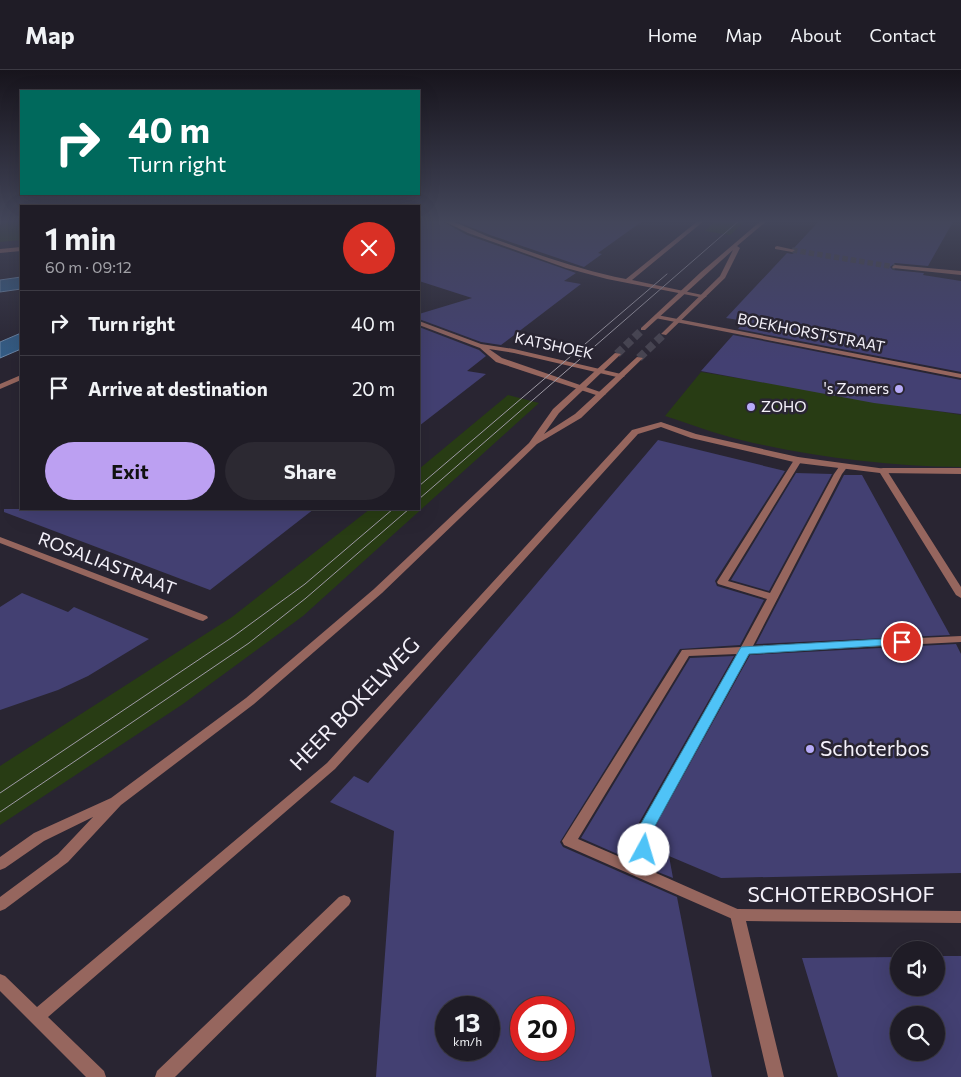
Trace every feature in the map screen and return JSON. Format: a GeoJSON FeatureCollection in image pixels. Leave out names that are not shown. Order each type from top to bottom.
{"type":"FeatureCollection","features":[{"type":"Feature","properties":{"kind":"street"},"geometry":{"type":"LineString","coordinates":[[570,267],[627,281],[704,296]]}},
{"type":"Feature","properties":{"kind":"street"},"geometry":{"type":"LineString","coordinates":[[627,281],[644,267]]}},
{"type":"Feature","properties":{"kind":"street"},"geometry":{"type":"LineString","coordinates":[[643,329],[712,267]]}},
{"type":"Feature","properties":{"kind":"street"},"geometry":{"type":"LineString","coordinates":[[664,334],[724,277],[729,267]]}},
{"type":"Feature","properties":{"kind":"street"},"geometry":{"type":"LineString","coordinates":[[895,267],[961,273]]}},
{"type":"Feature","properties":{"kind":"street","name":"BOEKHORSTSTRAAT"},"geometry":{"type":"LineString","coordinates":[[657,317],[961,376]]}},
{"type":"Feature","properties":{"kind":"street","name":"KATSHOEK"},"geometry":{"type":"LineString","coordinates":[[420,323],[480,346],[514,351],[621,376]]}},
{"type":"Feature","properties":{"kind":"street","name":"KATSHOEK"},"geometry":{"type":"LineString","coordinates":[[480,346],[499,360],[602,394]]}},
{"type":"Feature","properties":{"kind":"street"},"geometry":{"type":"LineString","coordinates":[[532,445],[556,411],[617,354]]}},
{"type":"Feature","properties":{"kind":"street"},"geometry":{"type":"LineString","coordinates":[[0,905],[63,858],[116,801],[250,700],[298,661],[378,591],[532,445],[578,416],[639,358]]}},
{"type":"Feature","properties":{"kind":"street"},"geometry":{"type":"LineString","coordinates":[[0,387],[20,378]]}},
{"type":"Feature","properties":{"kind":"street","name":"HEER BOKELWEG"},"geometry":{"type":"LineString","coordinates":[[38,1017],[331,766],[635,432],[661,424],[694,436],[798,460]]}},
{"type":"Feature","properties":{"kind":"street"},"geometry":{"type":"LineString","coordinates":[[773,597],[722,582],[798,460],[883,471],[961,471]]}},
{"type":"Feature","properties":{"kind":"street"},"geometry":{"type":"LineString","coordinates":[[650,877],[642,836],[844,466]]}},
{"type":"Feature","properties":{"kind":"street"},"geometry":{"type":"LineString","coordinates":[[883,471],[961,595]]}},
{"type":"Feature","properties":{"kind":"street","name":"ROSALIASTRAAT"},"geometry":{"type":"LineString","coordinates":[[0,540],[202,618]]}},
{"type":"Feature","properties":{"kind":"street"},"geometry":{"type":"LineString","coordinates":[[737,915],[569,841],[686,653],[961,639]]}},
{"type":"Feature","properties":{"kind":"street"},"geometry":{"type":"LineString","coordinates":[[0,864],[39,837],[116,801]]}},
{"type":"Feature","properties":{"kind":"street"},"geometry":{"type":"LineString","coordinates":[[163,1077],[344,901]]}},
{"type":"Feature","properties":{"kind":"street","name":"SCHOTERBOSHOF"},"geometry":{"type":"LineString","coordinates":[[776,1077],[737,915],[961,917]]}},
{"type":"Feature","properties":{"kind":"street"},"geometry":{"type":"LineString","coordinates":[[0,981],[98,1077]]}},
{"type":"Feature","properties":{"kind":"green space"},"geometry":{"type":"Polygon","coordinates":[[[701,372],[961,415],[961,467],[906,465],[823,456],[732,438],[665,416],[701,372]]]}},
{"type":"Feature","properties":{"kind":"green space"},"geometry":{"type":"Polygon","coordinates":[[[508,395],[539,403],[303,616],[183,704],[0,825],[0,766],[232,617],[369,510],[420,510],[420,468],[508,395]]]}},
{"type":"Feature","properties":{"kind":"water"},"geometry":{"type":"Polygon","coordinates":[[[20,277],[20,289],[0,292],[0,280],[20,277]]]}},
{"type":"Feature","properties":{"kind":"water"},"geometry":{"type":"Polygon","coordinates":[[[20,333],[20,349],[0,358],[0,342],[20,333]]]}},
{"type":"Feature","properties":{"kind":"building"},"geometry":{"type":"Polygon","coordinates":[[[420,267],[559,267],[576,273],[564,281],[581,284],[501,345],[481,342],[420,319],[420,314],[472,298],[420,281],[420,267]]]}},
{"type":"Feature","properties":{"kind":"building"},"geometry":{"type":"Polygon","coordinates":[[[774,267],[890,267],[893,270],[924,273],[923,275],[961,281],[961,372],[738,329],[745,321],[726,318],[774,267]]]}},
{"type":"Feature","properties":{"kind":"building"},"geometry":{"type":"Polygon","coordinates":[[[420,327],[479,350],[486,356],[467,371],[486,374],[420,425],[420,327]]]}},
{"type":"Feature","properties":{"kind":"building"},"geometry":{"type":"Polygon","coordinates":[[[733,335],[961,380],[961,414],[874,403],[701,371],[733,335]]]}},
{"type":"Feature","properties":{"kind":"building"},"geometry":{"type":"Polygon","coordinates":[[[658,440],[785,471],[715,581],[717,586],[764,600],[740,645],[680,649],[560,842],[563,847],[677,897],[712,1077],[376,1077],[394,831],[330,802],[354,776],[368,783],[658,440]]]}},
{"type":"Feature","properties":{"kind":"building"},"geometry":{"type":"Polygon","coordinates":[[[796,473],[832,474],[769,591],[731,580],[796,473]]]}},
{"type":"Feature","properties":{"kind":"building"},"geometry":{"type":"Polygon","coordinates":[[[844,475],[862,475],[950,635],[756,644],[844,475]]]}},
{"type":"Feature","properties":{"kind":"building"},"geometry":{"type":"Polygon","coordinates":[[[4,509],[313,510],[210,590],[4,512],[4,509]]]}},
{"type":"Feature","properties":{"kind":"building"},"geometry":{"type":"Polygon","coordinates":[[[22,593],[68,612],[74,607],[149,639],[88,676],[58,690],[0,710],[0,607],[22,593]]]}},
{"type":"Feature","properties":{"kind":"building","name":"Schoterbos"},"geometry":{"type":"Polygon","coordinates":[[[956,644],[961,654],[961,873],[721,878],[669,856],[673,878],[658,872],[650,836],[750,655],[956,644]]]}},
{"type":"Feature","properties":{"kind":"building"},"geometry":{"type":"Polygon","coordinates":[[[734,656],[632,835],[638,863],[581,838],[690,658],[734,656]]]}},
{"type":"Feature","properties":{"kind":"building"},"geometry":{"type":"Polygon","coordinates":[[[945,956],[961,956],[961,1077],[838,1077],[802,958],[890,957],[890,996],[945,996],[945,956]]]}},
{"type":"Feature","properties":{"kind":"tunnel"},"geometry":{"type":"LineString","coordinates":[[617,354],[643,329]]}},
{"type":"Feature","properties":{"kind":"tunnel"},"geometry":{"type":"LineString","coordinates":[[639,358],[664,334]]}},
{"type":"Feature","properties":{"kind":"tram line"},"geometry":{"type":"LineString","coordinates":[[420,498],[686,267]]}},
{"type":"Feature","properties":{"kind":"tram line"},"geometry":{"type":"LineString","coordinates":[[420,485],[667,274]]}},
{"type":"Feature","properties":{"kind":"tram line"},"geometry":{"type":"LineString","coordinates":[[0,793],[234,636],[305,584],[392,510]]}},
{"type":"Feature","properties":{"kind":"tram line"},"geometry":{"type":"LineString","coordinates":[[0,812],[249,643],[306,598],[408,510]]}},
{"type":"Feature","properties":{"kind":"place","name":"'s Zomers"},"geometry":{"type":"Point","coordinates":[899,389]}},
{"type":"Feature","properties":{"kind":"place","name":"ZOHO"},"geometry":{"type":"Point","coordinates":[751,407]}},
{"type":"Feature","properties":{"kind":"place","name":"Schoterbos"},"geometry":{"type":"Point","coordinates":[810,749]}},
{"type":"Feature","properties":{"kind":"route"},"geometry":{"type":"LineString","coordinates":[[644,850],[642,836],[745,650],[902,642]]}}]}
